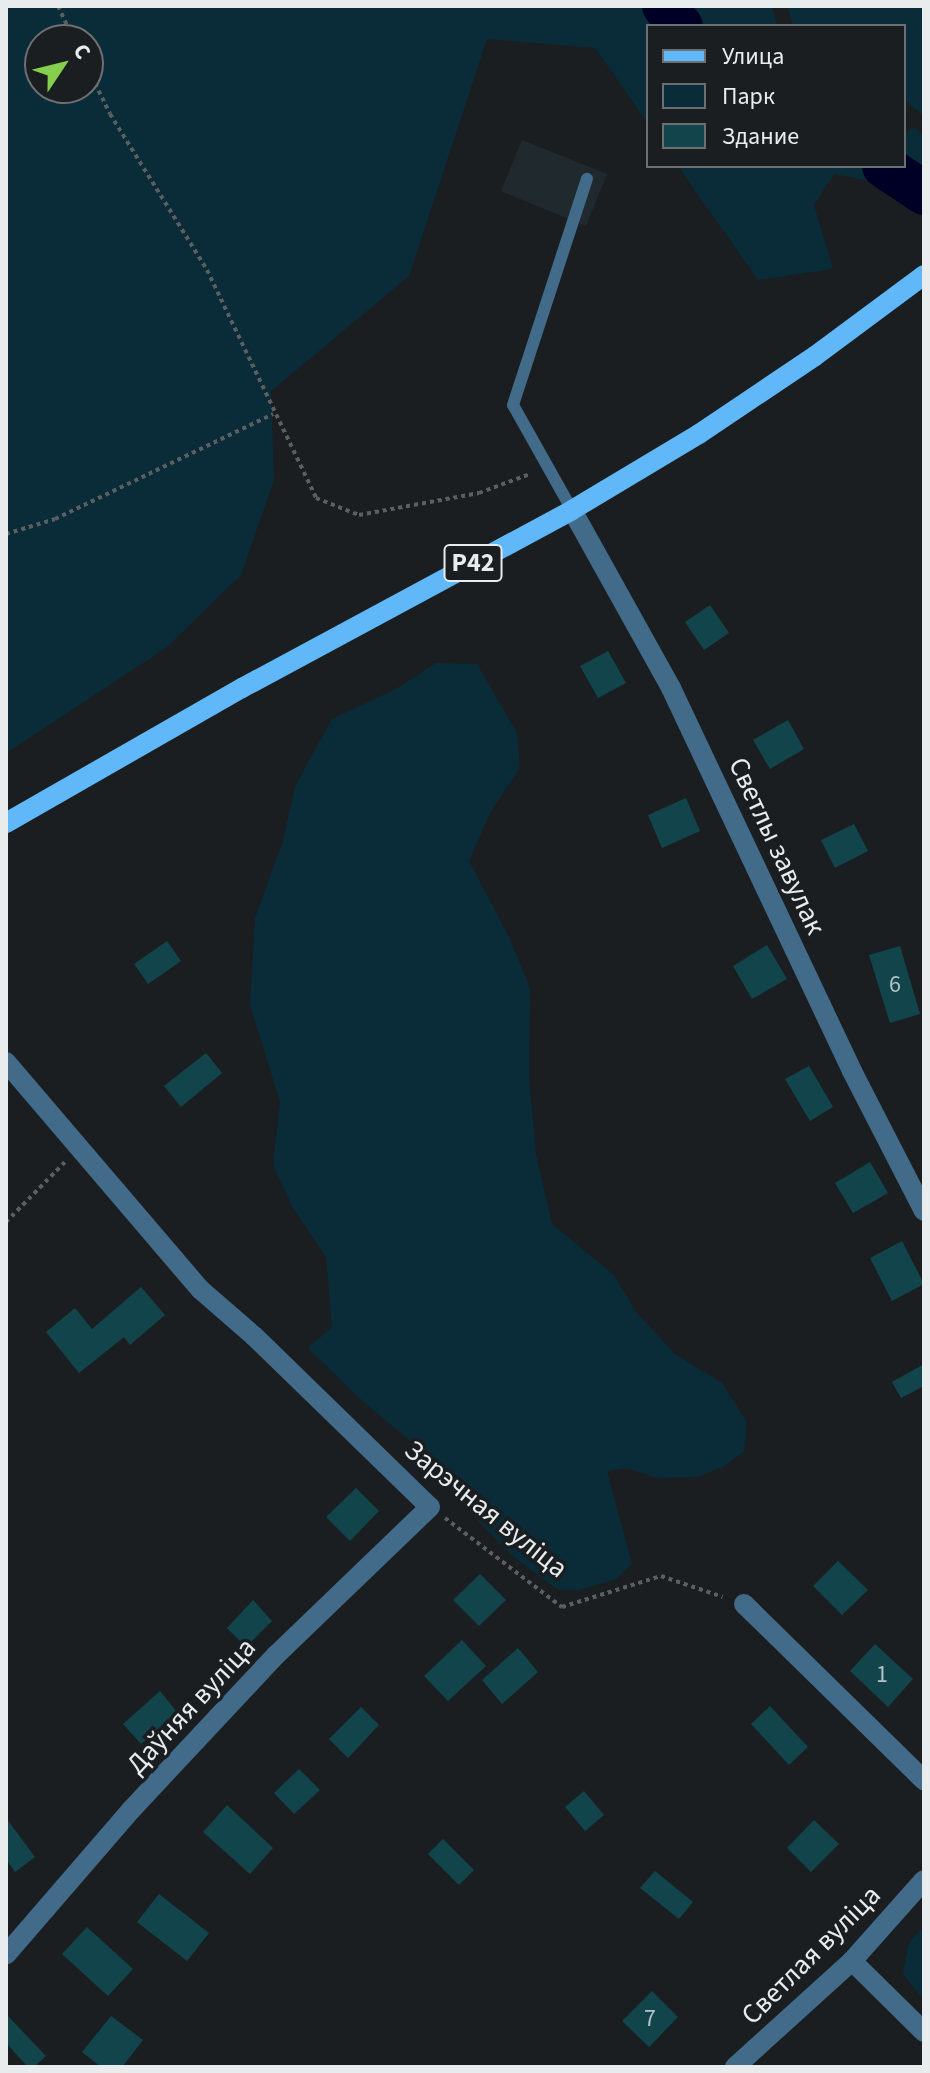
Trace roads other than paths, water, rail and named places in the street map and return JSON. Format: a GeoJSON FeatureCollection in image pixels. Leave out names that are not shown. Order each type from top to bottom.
{"type":"FeatureCollection","features":[{"type":"Feature","properties":{"kind":"main road","name":"Р42"},"geometry":{"type":"LineString","coordinates":[[6,823],[242,688],[572,510],[699,434],[815,356],[924,275]]}},
{"type":"Feature","properties":{"kind":"street","name":"Светлы завулак"},"geometry":{"type":"LineString","coordinates":[[572,510],[602,559],[671,688],[852,1071],[924,1211]]}},
{"type":"Feature","properties":{"kind":"street","name":"Зарэчная вуліца"},"geometry":{"type":"LineString","coordinates":[[6,1062],[201,1290],[254,1336],[430,1507]]}},
{"type":"Feature","properties":{"kind":"street","name":"Даўняя вуліца"},"geometry":{"type":"LineString","coordinates":[[9,1945],[276,1655],[430,1507]]}},
{"type":"Feature","properties":{"kind":"street"},"geometry":{"type":"LineString","coordinates":[[744,1604],[924,1780]]}},
{"type":"Feature","properties":{"kind":"street","name":"Светлая вуліца"},"geometry":{"type":"LineString","coordinates":[[735,2067],[852,1961],[924,1880]]}},
{"type":"Feature","properties":{"kind":"street"},"geometry":{"type":"LineString","coordinates":[[852,1961],[924,2032]]}},
{"type":"Feature","properties":{"kind":"lane"},"geometry":{"type":"LineString","coordinates":[[572,510],[552,480],[513,405],[587,179]]}},
{"type":"Feature","properties":{"kind":"waterway"},"geometry":{"type":"LineString","coordinates":[[664,6],[679,24]]}},
{"type":"Feature","properties":{"kind":"waterway"},"geometry":{"type":"LineString","coordinates":[[887,168],[924,193]]}}]}
